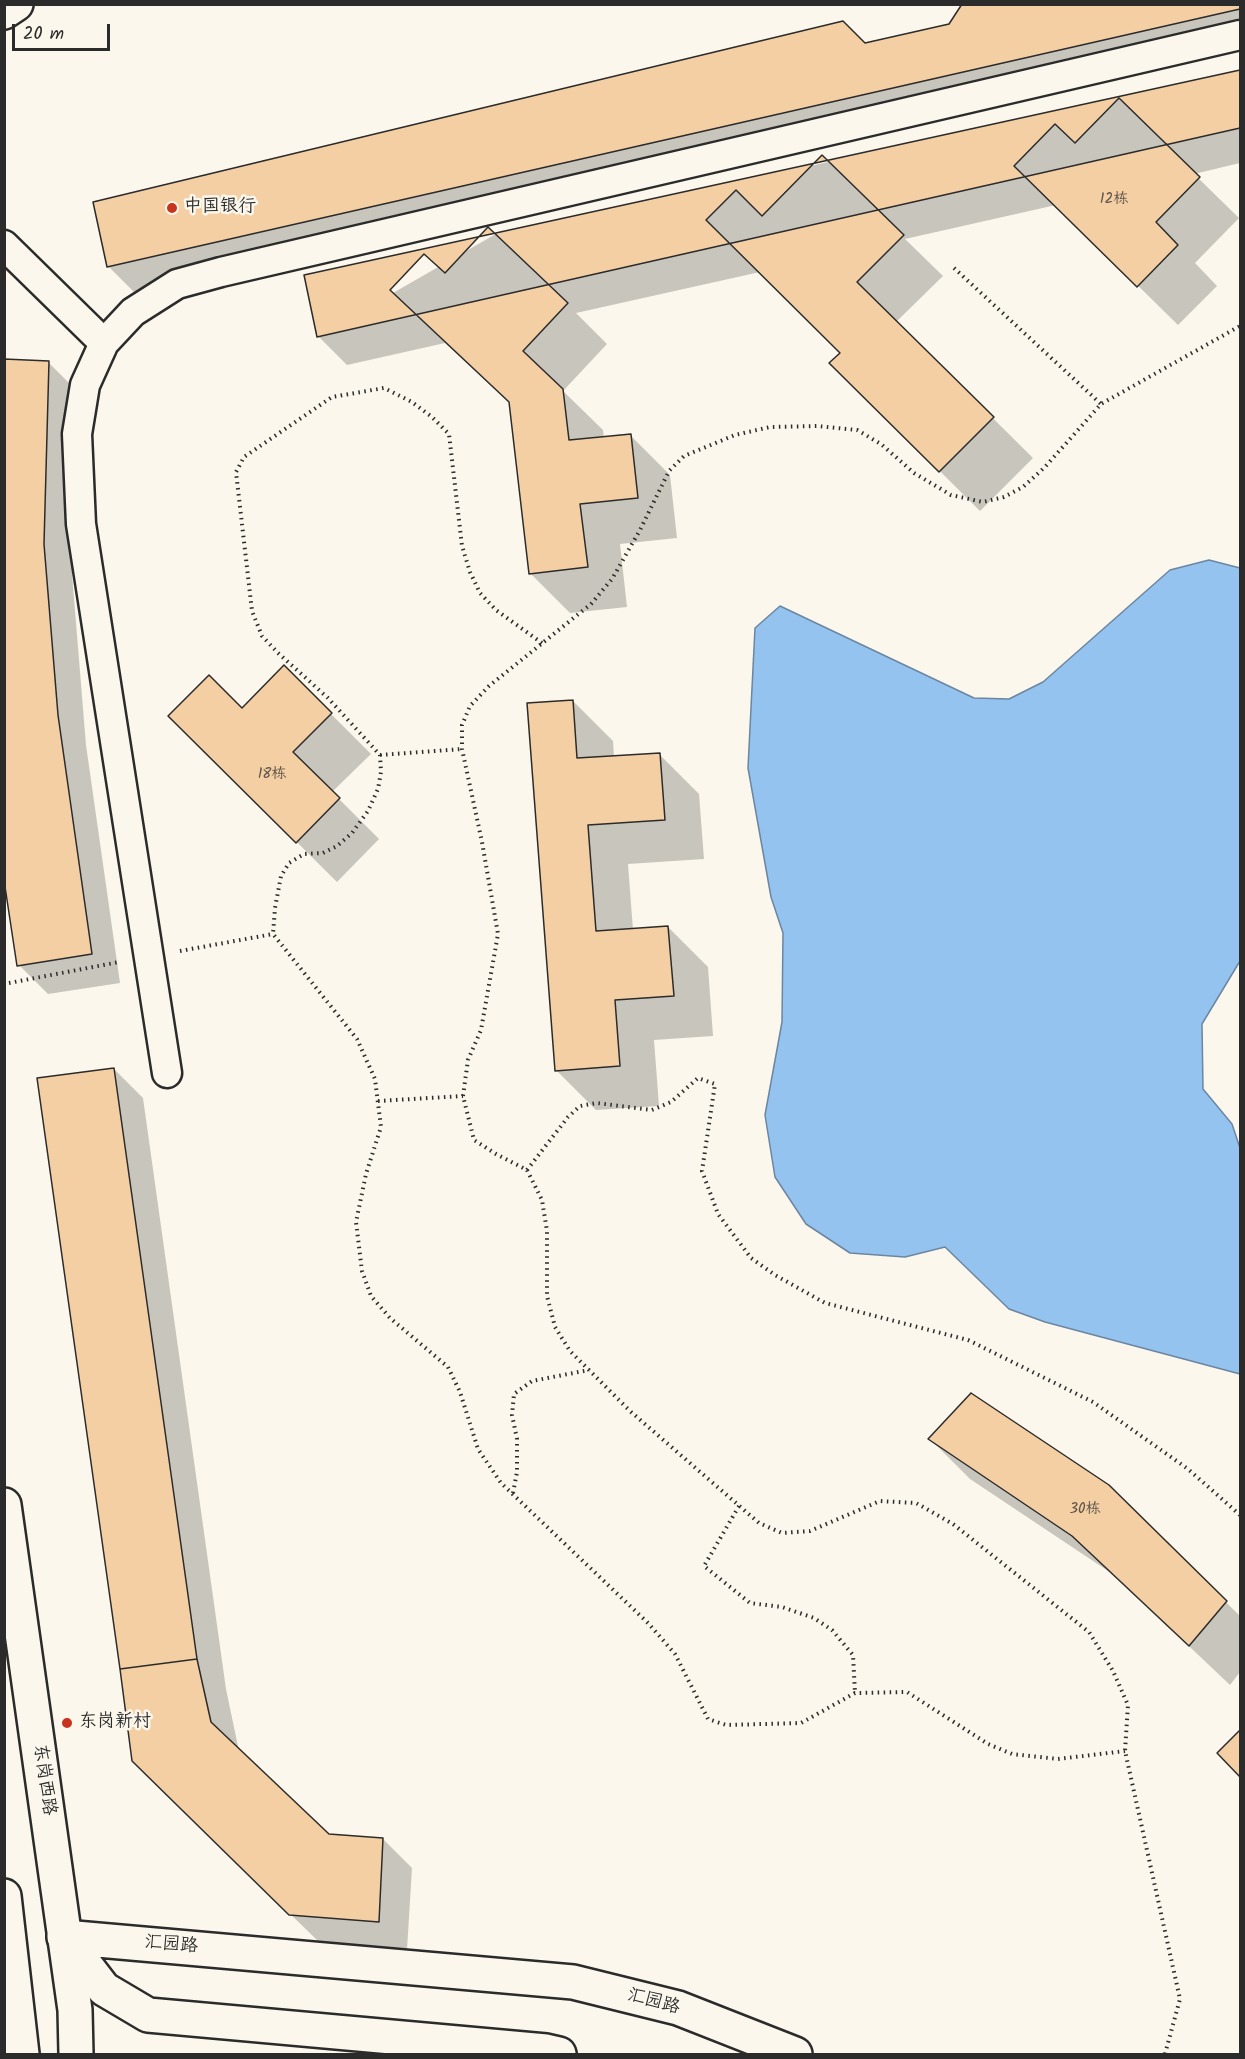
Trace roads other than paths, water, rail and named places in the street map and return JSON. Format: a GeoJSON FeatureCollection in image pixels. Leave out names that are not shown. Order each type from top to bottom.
{"type":"FeatureCollection","features":[{"type":"Feature","properties":{"kind":"street"},"geometry":{"type":"LineString","coordinates":[[4,12],[16,4]]}},
{"type":"Feature","properties":{"kind":"street"},"geometry":{"type":"LineString","coordinates":[[167,1073],[81,524],[77,434],[85,385],[104,343],[133,312],[177,284],[1240,35]]}},
{"type":"Feature","properties":{"kind":"street"},"geometry":{"type":"LineString","coordinates":[[4,245],[104,343]]}},
{"type":"Feature","properties":{"kind":"street","name":"东岗西路"},"geometry":{"type":"LineString","coordinates":[[4,1505],[75,2010],[76,2055]]}},
{"type":"Feature","properties":{"kind":"street"},"geometry":{"type":"LineString","coordinates":[[4,1896],[22,2055]]}},
{"type":"Feature","properties":{"kind":"street"},"geometry":{"type":"LineString","coordinates":[[64,1936],[104,1989],[148,2015],[546,2051],[559,2055]]}},
{"type":"Feature","properties":{"kind":"street","name":"汇园路"},"geometry":{"type":"LineString","coordinates":[[64,1936],[573,1982],[678,2008],[795,2055]]}},
{"type":"Feature","properties":{"kind":"water"},"geometry":{"type":"Polygon","coordinates":[[[1209,560],[1240,568],[1240,961],[1202,1024],[1203,1089],[1232,1124],[1240,1148],[1240,1374],[1045,1322],[1009,1309],[945,1247],[905,1257],[850,1253],[806,1224],[775,1177],[765,1115],[782,1022],[783,933],[771,897],[748,768],[755,628],[780,606],[974,698],[1009,699],[1043,682],[1170,570],[1209,560]]]}},
{"type":"Feature","properties":{"kind":"place","name":"中国银行"},"geometry":{"type":"Point","coordinates":[172,208]}},
{"type":"Feature","properties":{"kind":"place","name":"东岗新村"},"geometry":{"type":"Point","coordinates":[67,1723]}}]}
